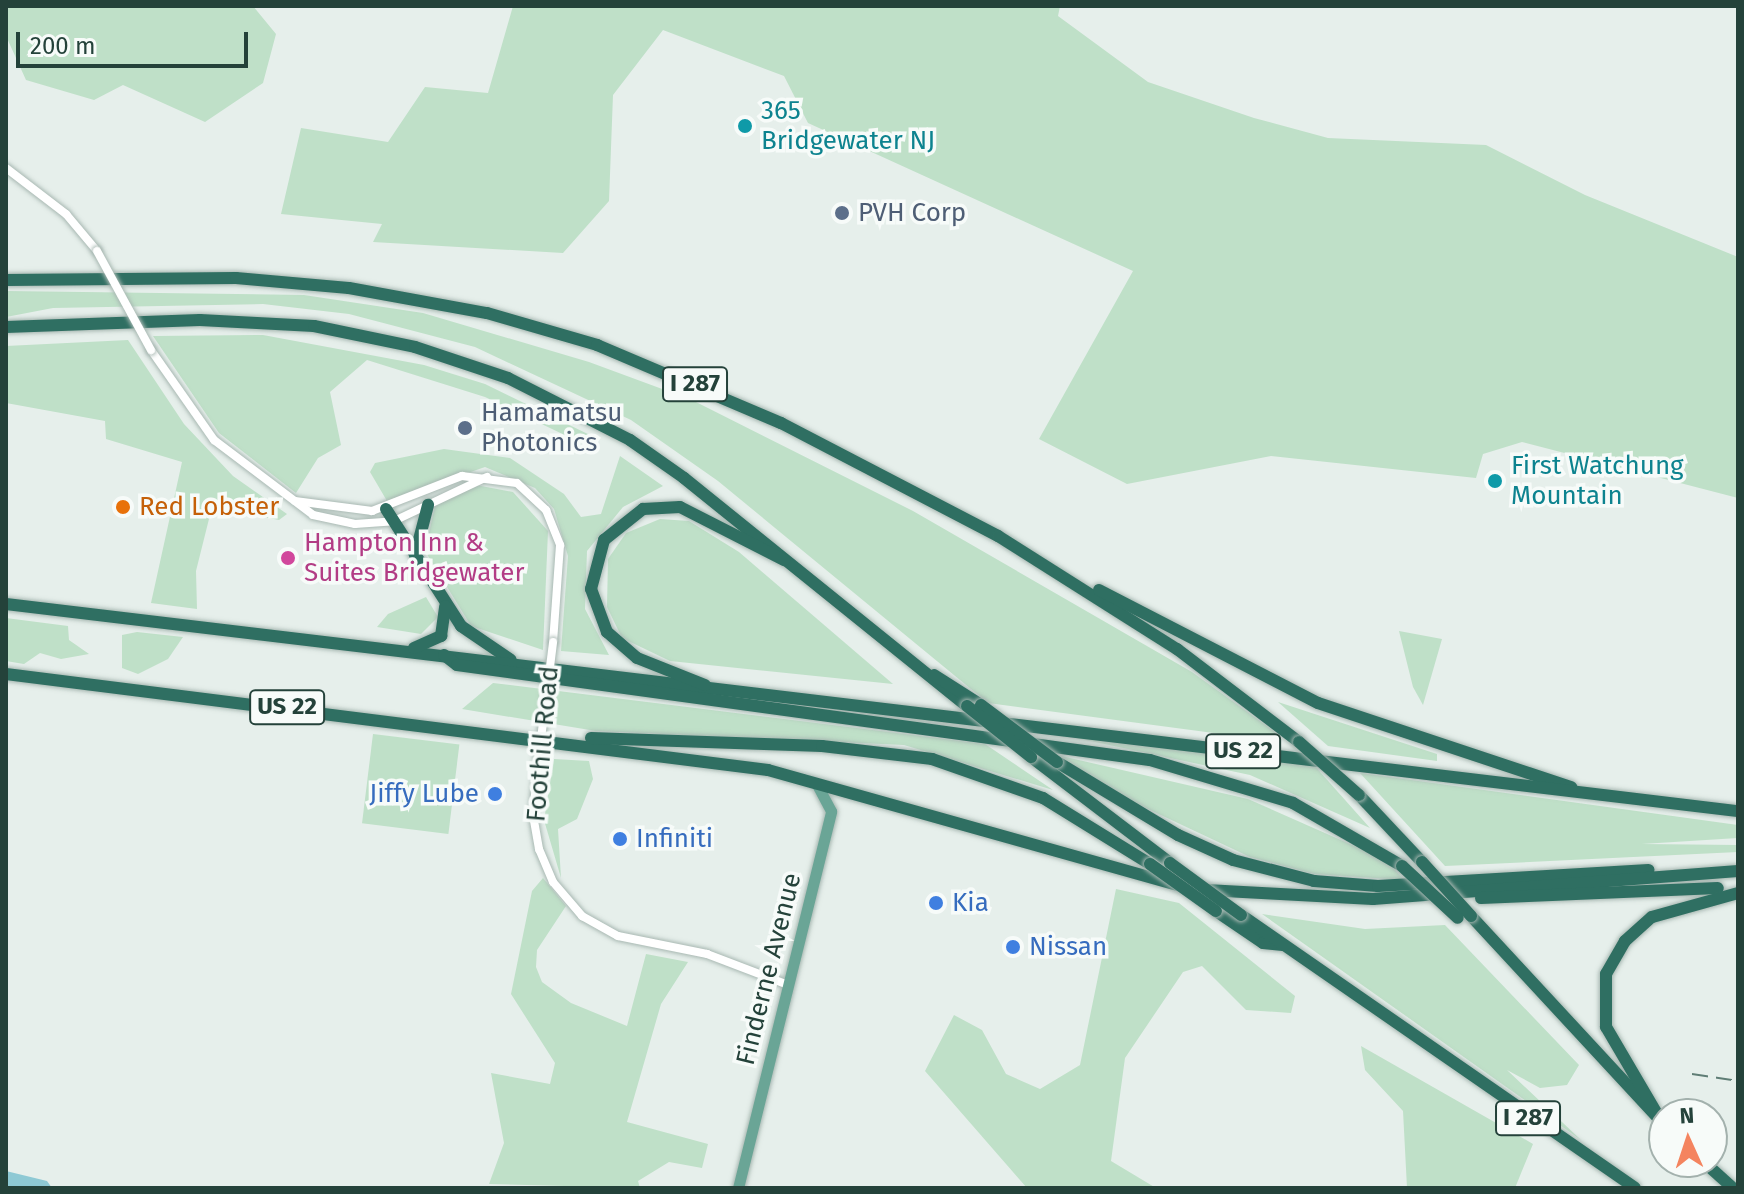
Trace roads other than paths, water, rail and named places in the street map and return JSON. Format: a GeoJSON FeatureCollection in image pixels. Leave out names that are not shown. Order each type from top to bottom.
{"type":"FeatureCollection","features":[{"type":"Feature","properties":{"kind":"highway","name":"I 287"},"geometry":{"type":"LineString","coordinates":[[6,280],[294,283],[514,321],[635,360],[781,423],[1053,568],[1299,742],[1359,795],[1422,862],[1464,917],[1496,944],[1648,1107]]}},
{"type":"Feature","properties":{"kind":"highway","name":"I 287"},"geometry":{"type":"LineString","coordinates":[[6,327],[268,322],[444,355],[523,385],[630,440],[927,674],[974,706],[1031,757],[1170,863],[1635,1188]]}},
{"type":"Feature","properties":{"kind":"highway"},"geometry":{"type":"LineString","coordinates":[[415,555],[428,505]]}},
{"type":"Feature","properties":{"kind":"highway"},"geometry":{"type":"LineString","coordinates":[[707,686],[637,658],[607,632],[591,589],[604,540],[643,509],[680,507],[787,561]]}},
{"type":"Feature","properties":{"kind":"highway"},"geometry":{"type":"LineString","coordinates":[[386,509],[444,603],[474,640],[518,664]]}},
{"type":"Feature","properties":{"kind":"highway"},"geometry":{"type":"LineString","coordinates":[[1053,568],[1318,703],[1413,739],[1550,776],[1578,791]]}},
{"type":"Feature","properties":{"kind":"highway"},"geometry":{"type":"LineString","coordinates":[[400,650],[441,636],[444,603]]}},
{"type":"Feature","properties":{"kind":"highway","name":"US 22"},"geometry":{"type":"LineString","coordinates":[[6,604],[1738,811]]}},
{"type":"Feature","properties":{"kind":"highway"},"geometry":{"type":"LineString","coordinates":[[444,655],[457,665],[1150,760],[1293,803],[1402,866],[1464,917]]}},
{"type":"Feature","properties":{"kind":"highway","name":"US 22"},"geometry":{"type":"LineString","coordinates":[[6,674],[568,740],[799,776],[1096,868],[1198,889],[1344,900],[1738,871]]}},
{"type":"Feature","properties":{"kind":"highway"},"geometry":{"type":"LineString","coordinates":[[974,706],[1057,762],[1178,835],[1233,860],[1314,881],[1378,886],[1691,868],[1707,874]]}},
{"type":"Feature","properties":{"kind":"highway"},"geometry":{"type":"LineString","coordinates":[[568,740],[807,746],[932,759],[1043,798],[1150,864],[1263,943],[1284,945]]}},
{"type":"Feature","properties":{"kind":"highway"},"geometry":{"type":"LineString","coordinates":[[1467,892],[1478,898],[1590,897],[1738,887]]}},
{"type":"Feature","properties":{"kind":"highway"},"geometry":{"type":"LineString","coordinates":[[1648,1098],[1606,1027],[1606,974],[1625,941],[1652,917],[1738,893]]}},
{"type":"Feature","properties":{"kind":"main road"},"geometry":{"type":"LineString","coordinates":[[799,776],[824,790],[831,811],[861,793]]}},
{"type":"Feature","properties":{"kind":"main road","name":"Finderne Avenue"},"geometry":{"type":"LineString","coordinates":[[738,1188],[831,811]]}},
{"type":"Feature","properties":{"kind":"street","name":"Foothill Road"},"geometry":{"type":"LineString","coordinates":[[6,168],[66,214],[97,251],[151,350],[214,440],[294,501],[340,523],[394,521],[487,477]]}},
{"type":"Feature","properties":{"kind":"street","name":"Foothill Road"},"geometry":{"type":"LineString","coordinates":[[294,501],[354,512],[386,509],[462,476],[487,477],[528,490],[553,522],[562,573],[539,755],[535,831],[566,901],[618,936],[707,954],[788,985]]}},
{"type":"Feature","properties":{"kind":"water"},"geometry":{"type":"Polygon","coordinates":[[[6,1171],[47,1181],[52,1188],[6,1188],[6,1171]]]}},
{"type":"Feature","properties":{"kind":"railway"},"geometry":{"type":"LineString","coordinates":[[1692,1074],[1738,1081]]}},
{"type":"Feature","properties":{"kind":"place","name":"365 Bridgewater NJ"},"geometry":{"type":"Point","coordinates":[745,126]}},
{"type":"Feature","properties":{"kind":"place","name":"PVH Corp"},"geometry":{"type":"Point","coordinates":[842,213]}},
{"type":"Feature","properties":{"kind":"place","name":"Hamamatsu Photonics"},"geometry":{"type":"Point","coordinates":[465,428]}},
{"type":"Feature","properties":{"kind":"place","name":"First Watchung Mountain"},"geometry":{"type":"Point","coordinates":[1495,481]}},
{"type":"Feature","properties":{"kind":"place","name":"Red Lobster"},"geometry":{"type":"Point","coordinates":[123,507]}},
{"type":"Feature","properties":{"kind":"place","name":"Hampton Inn & Suites Bridgewater"},"geometry":{"type":"Point","coordinates":[288,558]}},
{"type":"Feature","properties":{"kind":"place","name":"Jiffy Lube"},"geometry":{"type":"Point","coordinates":[495,794]}},
{"type":"Feature","properties":{"kind":"place","name":"Infiniti"},"geometry":{"type":"Point","coordinates":[620,839]}},
{"type":"Feature","properties":{"kind":"place","name":"Kia"},"geometry":{"type":"Point","coordinates":[936,903]}},
{"type":"Feature","properties":{"kind":"place","name":"Nissan"},"geometry":{"type":"Point","coordinates":[1013,947]}}]}
